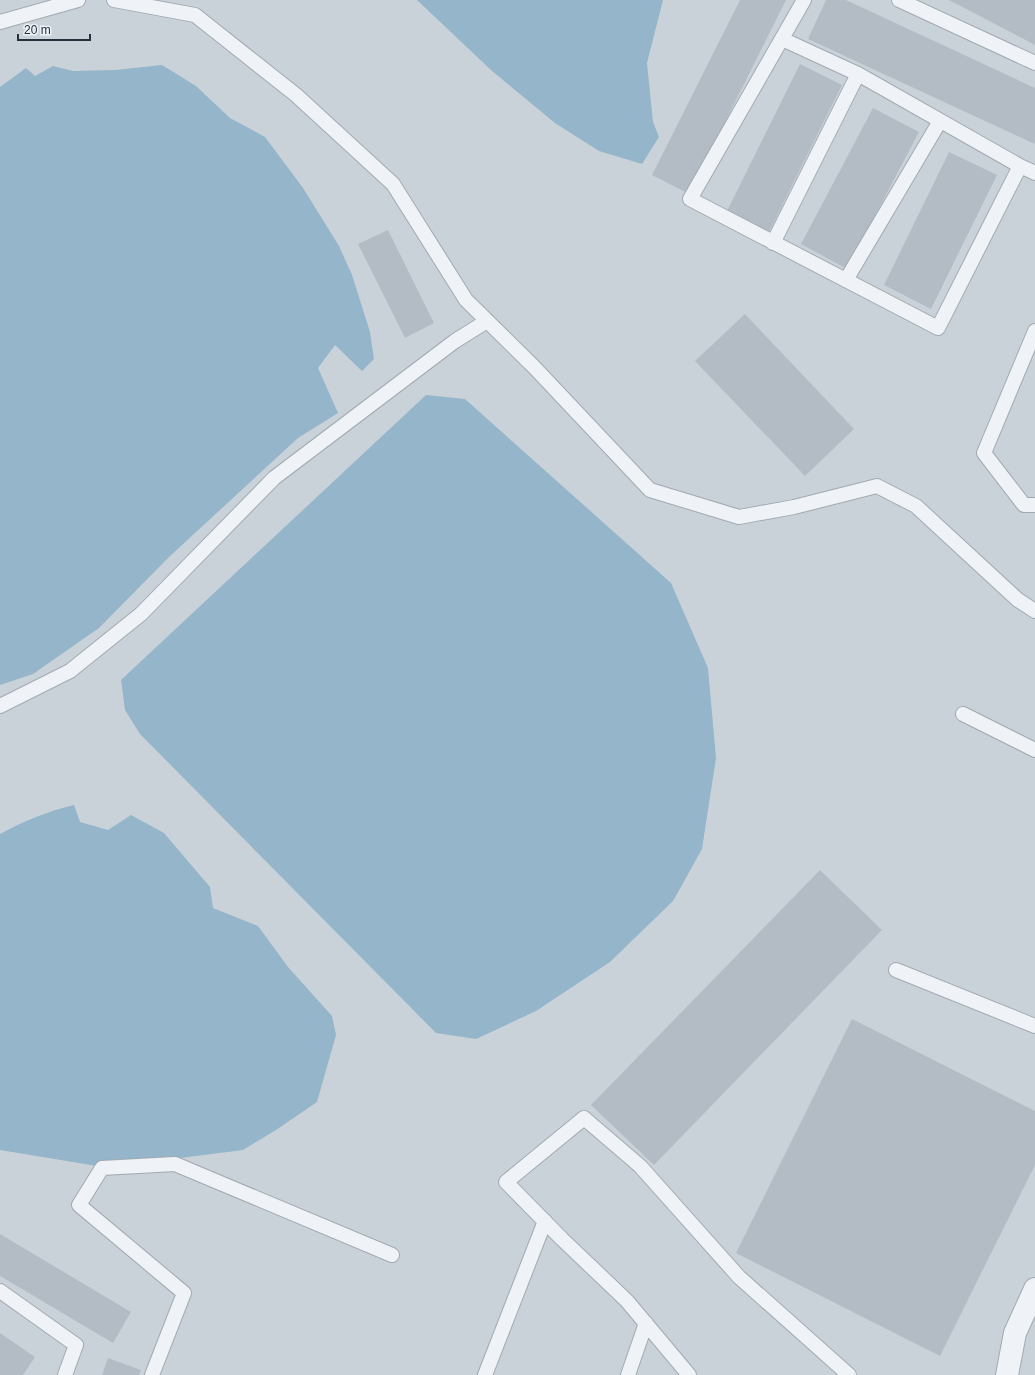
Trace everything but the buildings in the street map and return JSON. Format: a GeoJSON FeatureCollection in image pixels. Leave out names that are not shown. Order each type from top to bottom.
{"type":"FeatureCollection","features":[{"type":"Feature","properties":{"kind":"street"},"geometry":{"type":"LineString","coordinates":[[1007,1375],[1015,1333],[1035,1289]]}},
{"type":"Feature","properties":{"kind":"lane"},"geometry":{"type":"LineString","coordinates":[[0,22],[78,0]]}},
{"type":"Feature","properties":{"kind":"lane"},"geometry":{"type":"LineString","coordinates":[[114,0],[195,15],[296,95],[393,184],[466,300],[534,367],[650,490],[739,517],[794,507],[877,486],[916,506],[1018,600],[1035,611]]}},
{"type":"Feature","properties":{"kind":"lane"},"geometry":{"type":"LineString","coordinates":[[804,0],[690,200],[938,328],[1020,166]]}},
{"type":"Feature","properties":{"kind":"lane"},"geometry":{"type":"LineString","coordinates":[[899,0],[1035,63]]}},
{"type":"Feature","properties":{"kind":"lane"},"geometry":{"type":"LineString","coordinates":[[782,39],[858,74],[1020,166],[1035,173]]}},
{"type":"Feature","properties":{"kind":"lane"},"geometry":{"type":"LineString","coordinates":[[773,243],[858,74]]}},
{"type":"Feature","properties":{"kind":"lane"},"geometry":{"type":"LineString","coordinates":[[846,280],[940,121]]}},
{"type":"Feature","properties":{"kind":"lane"},"geometry":{"type":"LineString","coordinates":[[0,706],[70,671],[141,614],[274,478],[455,341],[487,321]]}},
{"type":"Feature","properties":{"kind":"lane"},"geometry":{"type":"LineString","coordinates":[[1035,331],[984,453],[1024,505],[1035,505]]}},
{"type":"Feature","properties":{"kind":"lane"},"geometry":{"type":"LineString","coordinates":[[963,714],[1035,750]]}},
{"type":"Feature","properties":{"kind":"lane"},"geometry":{"type":"LineString","coordinates":[[896,970],[1035,1026]]}},
{"type":"Feature","properties":{"kind":"lane"},"geometry":{"type":"LineString","coordinates":[[689,1375],[628,1301],[506,1182],[584,1118],[640,1166],[739,1277],[849,1375]]}},
{"type":"Feature","properties":{"kind":"lane"},"geometry":{"type":"LineString","coordinates":[[152,1375],[184,1293],[79,1206],[102,1168],[175,1164],[392,1255]]}},
{"type":"Feature","properties":{"kind":"lane"},"geometry":{"type":"LineString","coordinates":[[485,1375],[545,1221]]}},
{"type":"Feature","properties":{"kind":"lane"},"geometry":{"type":"LineString","coordinates":[[0,1291],[76,1345],[66,1375]]}},
{"type":"Feature","properties":{"kind":"lane"},"geometry":{"type":"LineString","coordinates":[[628,1375],[646,1323]]}},
{"type":"Feature","properties":{"kind":"shaded area"},"geometry":{"type":"Polygon","coordinates":[[[0,0],[1035,0],[1035,1375],[0,1375],[0,0]]]}},
{"type":"Feature","properties":{"kind":"water"},"geometry":{"type":"Polygon","coordinates":[[[417,0],[663,0],[647,63],[653,122],[659,137],[642,164],[599,151],[555,123],[492,71],[417,0]]]}},
{"type":"Feature","properties":{"kind":"water"},"geometry":{"type":"Polygon","coordinates":[[[162,65],[196,86],[230,118],[265,137],[303,188],[339,246],[352,275],[370,332],[374,359],[362,371],[335,345],[318,368],[338,413],[298,438],[169,557],[99,628],[33,674],[0,685],[0,87],[26,68],[35,76],[53,66],[73,71],[115,70],[162,65]]]}},
{"type":"Feature","properties":{"kind":"water"},"geometry":{"type":"Polygon","coordinates":[[[426,395],[465,399],[671,583],[708,668],[716,758],[702,849],[673,901],[610,962],[536,1011],[476,1039],[436,1033],[140,734],[125,710],[121,680],[426,395]]]}},
{"type":"Feature","properties":{"kind":"water"},"geometry":{"type":"Polygon","coordinates":[[[74,805],[80,822],[108,830],[131,815],[164,833],[210,887],[213,908],[258,926],[288,967],[332,1016],[336,1035],[317,1102],[243,1150],[173,1159],[97,1166],[0,1150],[0,834],[36,817],[74,805]]]}}]}
